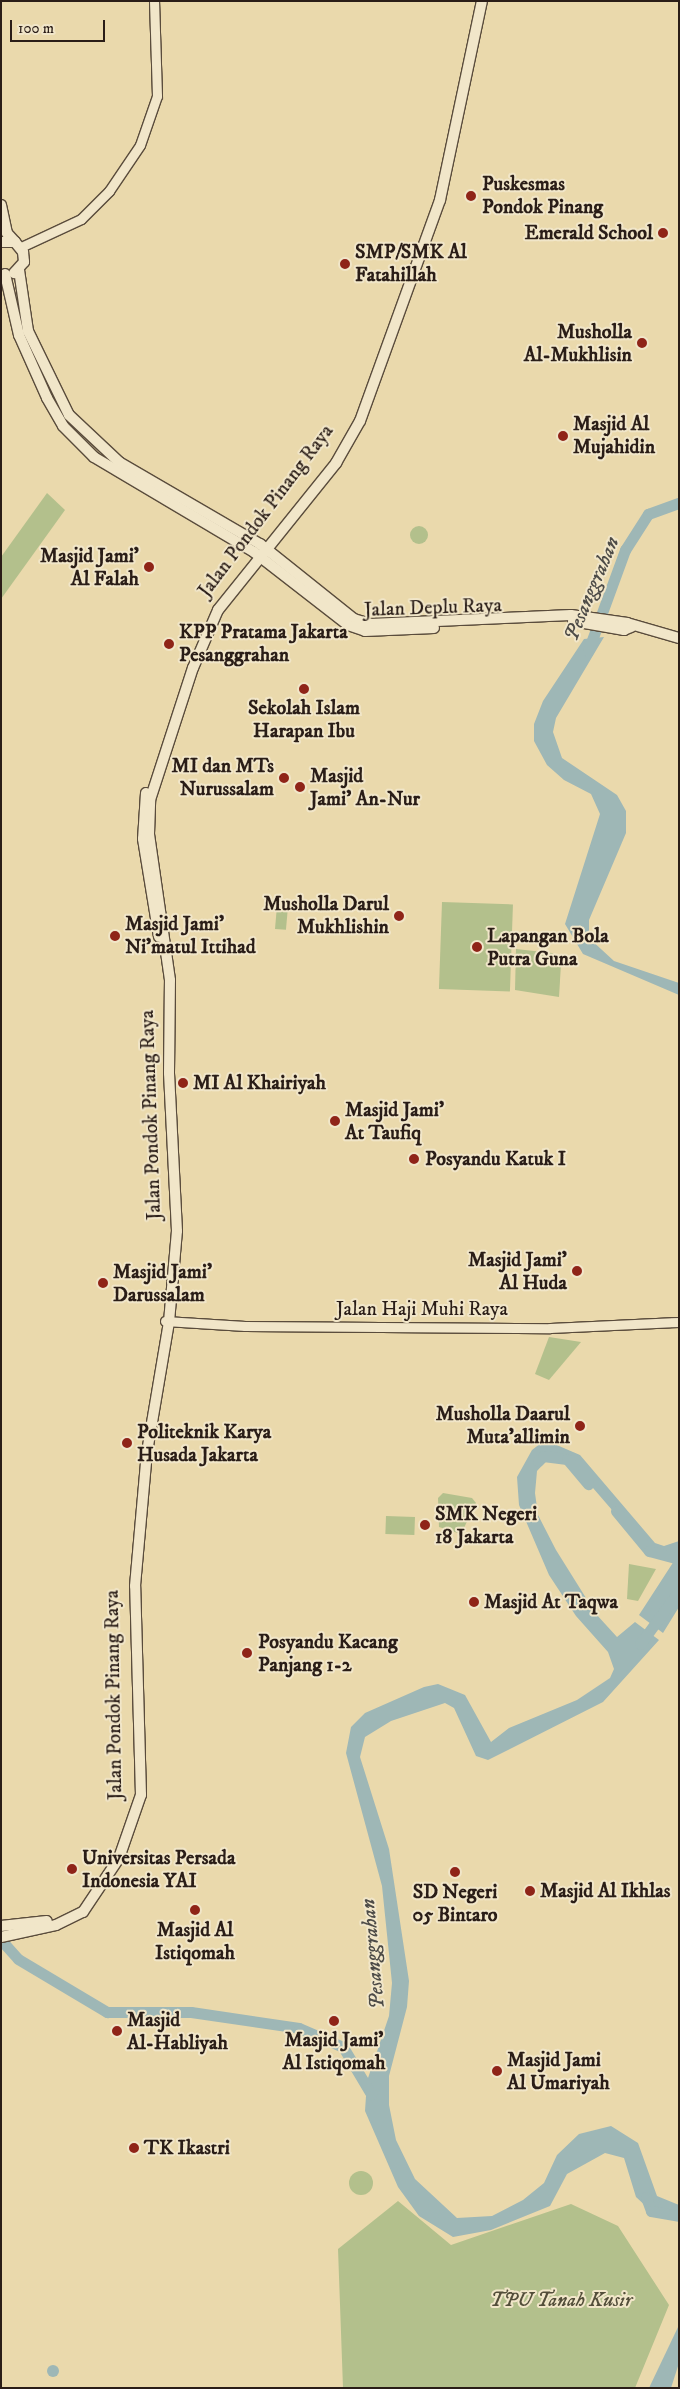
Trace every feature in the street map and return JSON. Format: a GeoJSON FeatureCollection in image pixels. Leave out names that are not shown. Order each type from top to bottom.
{"type":"FeatureCollection","features":[{"type":"Feature","properties":{"kind":"main road","name":"Jalan Pondok Pinang Raya"},"geometry":{"type":"LineString","coordinates":[[451,146],[476,1]]}},
{"type":"Feature","properties":{"kind":"main road","name":"Jalan Pondok Pinang Raya"},"geometry":{"type":"LineString","coordinates":[[1,1926],[53,1919],[78,1907],[103,1878],[132,1812],[136,1764],[128,1651],[129,1586],[140,1459],[167,1322],[178,1203],[170,1119],[170,980],[150,834],[150,800],[207,632],[225,599],[260,550],[336,463],[356,423],[432,215],[451,146],[482,1]]}},
{"type":"Feature","properties":{"kind":"main road"},"geometry":{"type":"LineString","coordinates":[[1,205],[7,233],[18,245],[24,257],[18,270],[28,331],[69,416],[118,462],[164,497]]}},
{"type":"Feature","properties":{"kind":"main road"},"geometry":{"type":"LineString","coordinates":[[1,242],[18,245]]}},
{"type":"Feature","properties":{"kind":"main road"},"geometry":{"type":"LineString","coordinates":[[18,270],[3,274],[19,335],[63,426],[94,457],[164,497]]}},
{"type":"Feature","properties":{"kind":"main road","name":"Jalan Deplu Raya"},"geometry":{"type":"LineString","coordinates":[[164,497],[260,550],[351,622],[438,625],[586,620],[631,627],[679,638]]}},
{"type":"Feature","properties":{"kind":"main road","name":"Jalan Pondok Pinang Raya"},"geometry":{"type":"LineString","coordinates":[[1,1937],[12,1933],[56,1925],[83,1912],[108,1879],[138,1814],[142,1774],[135,1586],[146,1462],[157,1376]]}},
{"type":"Feature","properties":{"kind":"street"},"geometry":{"type":"LineString","coordinates":[[18,245],[81,219],[109,191],[140,144],[157,96],[154,1]]}},
{"type":"Feature","properties":{"kind":"street","name":"Jalan Haji Muhi Raya"},"geometry":{"type":"LineString","coordinates":[[167,1322],[550,1328],[679,1322]]}},
{"type":"Feature","properties":{"kind":"green space"},"geometry":{"type":"Polygon","coordinates":[[[47,493],[65,510],[1,599],[1,557],[47,493]]]}},
{"type":"Feature","properties":{"kind":"green space"},"geometry":{"type":"Polygon","coordinates":[[[419,526],[425,529],[428,535],[425,541],[419,544],[413,541],[410,535],[413,529],[419,526]]]}},
{"type":"Feature","properties":{"kind":"green space","name":"Lapangan Bola Putra Guna"},"geometry":{"type":"Polygon","coordinates":[[[442,902],[513,904],[510,991],[439,989],[442,902]]]}},
{"type":"Feature","properties":{"kind":"green space"},"geometry":{"type":"Polygon","coordinates":[[[277,906],[288,907],[286,930],[275,929],[277,906]]]}},
{"type":"Feature","properties":{"kind":"green space"},"geometry":{"type":"Polygon","coordinates":[[[516,949],[552,953],[561,964],[559,997],[515,990],[516,949]]]}},
{"type":"Feature","properties":{"kind":"green space"},"geometry":{"type":"Polygon","coordinates":[[[549,1337],[581,1342],[549,1380],[535,1374],[549,1337]]]}},
{"type":"Feature","properties":{"kind":"green space"},"geometry":{"type":"Polygon","coordinates":[[[443,1493],[472,1498],[476,1503],[461,1534],[439,1527],[438,1498],[443,1493]]]}},
{"type":"Feature","properties":{"kind":"green space"},"geometry":{"type":"Polygon","coordinates":[[[386,1516],[415,1517],[414,1535],[385,1534],[386,1516]]]}},
{"type":"Feature","properties":{"kind":"green space"},"geometry":{"type":"Polygon","coordinates":[[[629,1564],[656,1569],[638,1601],[627,1599],[629,1564]]]}},
{"type":"Feature","properties":{"kind":"green space"},"geometry":{"type":"Polygon","coordinates":[[[361,2171],[370,2174],[373,2183],[370,2192],[361,2195],[352,2192],[349,2183],[352,2174],[361,2171]]]}},
{"type":"Feature","properties":{"kind":"green space","name":"TPU Tanah Kusir"},"geometry":{"type":"Polygon","coordinates":[[[398,2201],[451,2245],[571,2204],[618,2226],[669,2305],[635,2388],[343,2388],[338,2249],[398,2201]]]}},
{"type":"Feature","properties":{"kind":"water"},"geometry":{"type":"Polygon","coordinates":[[[604,637],[556,718],[553,732],[562,758],[617,795],[626,811],[626,833],[589,920],[589,938],[614,961],[679,983],[679,995],[583,954],[565,924],[600,814],[591,794],[564,780],[547,765],[534,741],[534,724],[543,701],[584,639],[604,637]]]}},
{"type":"Feature","properties":{"kind":"water"},"geometry":{"type":"Polygon","coordinates":[[[545,1440],[580,1455],[655,1543],[664,1546],[679,1541],[679,1607],[663,1633],[639,1615],[674,1561],[644,1547],[574,1466],[551,1456],[537,1471],[535,1493],[538,1515],[556,1550],[596,1614],[617,1637],[635,1622],[659,1640],[603,1702],[488,1760],[476,1756],[454,1708],[445,1703],[391,1721],[365,1737],[360,1757],[389,1849],[409,1981],[407,2007],[389,2076],[389,2105],[396,2140],[415,2179],[457,2218],[492,2216],[523,2200],[544,2183],[557,2155],[579,2134],[611,2126],[638,2143],[657,2196],[679,2205],[679,2217],[650,2210],[636,2197],[624,2158],[605,2153],[567,2174],[550,2206],[491,2230],[453,2237],[419,2216],[398,2187],[365,2111],[367,2081],[389,2016],[392,1983],[382,1886],[346,1753],[351,1727],[365,1713],[424,1687],[438,1684],[465,1695],[491,1742],[509,1728],[577,1700],[610,1678],[614,1669],[608,1652],[576,1616],[549,1575],[519,1505],[517,1477],[532,1450],[545,1440]]]}},
{"type":"Feature","properties":{"kind":"water"},"geometry":{"type":"Polygon","coordinates":[[[679,2325],[679,2363],[671,2388],[649,2388],[679,2325]]]}},
{"type":"Feature","properties":{"kind":"water"},"geometry":{"type":"Polygon","coordinates":[[[51,2365],[55,2365],[59,2371],[55,2377],[51,2377],[47,2373],[47,2369],[51,2365]]]}},
{"type":"Feature","properties":{"kind":"waterway","name":"Pesanggrahan"},"geometry":{"type":"LineString","coordinates":[[588,651],[625,550],[648,514],[679,503]]}},
{"type":"Feature","properties":{"kind":"waterway","name":"Pesanggrahan"},"geometry":{"type":"LineString","coordinates":[[538,1461],[543,1456],[567,1459],[588,1484]]}},
{"type":"Feature","properties":{"kind":"waterway","name":"Pesanggrahan"},"geometry":{"type":"LineString","coordinates":[[616,1511],[649,1551],[679,1559]]}},
{"type":"Feature","properties":{"kind":"waterway","name":"Pesanggrahan"},"geometry":{"type":"LineString","coordinates":[[640,1644],[679,1591]]}},
{"type":"Feature","properties":{"kind":"waterway"},"geometry":{"type":"LineString","coordinates":[[1,1940],[18,1959],[107,2012],[191,2012],[299,2028],[343,2047],[371,2094]]}},
{"type":"Feature","properties":{"kind":"waterway","name":"Pesanggrahan"},"geometry":{"type":"LineString","coordinates":[[646,2197],[651,2211],[679,2216]]}},
{"type":"Feature","properties":{"kind":"place","name":"Puskesmas Pondok Pinang"},"geometry":{"type":"Point","coordinates":[471,196]}},
{"type":"Feature","properties":{"kind":"place","name":"Emerald School"},"geometry":{"type":"Point","coordinates":[663,233]}},
{"type":"Feature","properties":{"kind":"place","name":"SMP/SMK Al Fatahillah"},"geometry":{"type":"Point","coordinates":[345,264]}},
{"type":"Feature","properties":{"kind":"place","name":"Musholla Al-Mukhlisin"},"geometry":{"type":"Point","coordinates":[642,343]}},
{"type":"Feature","properties":{"kind":"place","name":"Masjid Al Mujahidin"},"geometry":{"type":"Point","coordinates":[563,436]}},
{"type":"Feature","properties":{"kind":"place","name":"Masjid Jami' Al Falah"},"geometry":{"type":"Point","coordinates":[149,567]}},
{"type":"Feature","properties":{"kind":"place","name":"KPP Pratama Jakarta Pesanggrahan"},"geometry":{"type":"Point","coordinates":[169,644]}},
{"type":"Feature","properties":{"kind":"place","name":"Sekolah Islam Harapan Ibu"},"geometry":{"type":"Point","coordinates":[304,689]}},
{"type":"Feature","properties":{"kind":"place","name":"MI dan MTs Nurussalam"},"geometry":{"type":"Point","coordinates":[284,778]}},
{"type":"Feature","properties":{"kind":"place","name":"Masjid Jami' An-Nur"},"geometry":{"type":"Point","coordinates":[300,787]}},
{"type":"Feature","properties":{"kind":"place","name":"Musholla Darul Mukhlishin"},"geometry":{"type":"Point","coordinates":[399,916]}},
{"type":"Feature","properties":{"kind":"place","name":"Masjid Jami' Ni'matul Ittihad"},"geometry":{"type":"Point","coordinates":[115,936]}},
{"type":"Feature","properties":{"kind":"place","name":"Lapangan Bola Putra Guna"},"geometry":{"type":"Point","coordinates":[477,947]}},
{"type":"Feature","properties":{"kind":"place","name":"MI Al Khairiyah"},"geometry":{"type":"Point","coordinates":[183,1083]}},
{"type":"Feature","properties":{"kind":"place","name":"Masjid Jami' At Taufiq"},"geometry":{"type":"Point","coordinates":[335,1121]}},
{"type":"Feature","properties":{"kind":"place","name":"Posyandu Katuk I"},"geometry":{"type":"Point","coordinates":[414,1159]}},
{"type":"Feature","properties":{"kind":"place","name":"Masjid Jami' Al Huda"},"geometry":{"type":"Point","coordinates":[577,1271]}},
{"type":"Feature","properties":{"kind":"place","name":"Masjid Jami' Darussalam"},"geometry":{"type":"Point","coordinates":[103,1283]}},
{"type":"Feature","properties":{"kind":"place","name":"Musholla Daarul Muta'allimin"},"geometry":{"type":"Point","coordinates":[580,1426]}},
{"type":"Feature","properties":{"kind":"place","name":"Politeknik Karya Husada Jakarta"},"geometry":{"type":"Point","coordinates":[127,1443]}},
{"type":"Feature","properties":{"kind":"place","name":"SMK Negeri 18 Jakarta"},"geometry":{"type":"Point","coordinates":[425,1525]}},
{"type":"Feature","properties":{"kind":"place","name":"Masjid At Taqwa"},"geometry":{"type":"Point","coordinates":[474,1602]}},
{"type":"Feature","properties":{"kind":"place","name":"Posyandu Kacang Panjang 1-2"},"geometry":{"type":"Point","coordinates":[247,1653]}},
{"type":"Feature","properties":{"kind":"place","name":"Universitas Persada Indonesia YAI"},"geometry":{"type":"Point","coordinates":[72,1869]}},
{"type":"Feature","properties":{"kind":"place","name":"SD Negeri 05 Bintaro"},"geometry":{"type":"Point","coordinates":[455,1872]}},
{"type":"Feature","properties":{"kind":"place","name":"Masjid Al Ikhlas"},"geometry":{"type":"Point","coordinates":[530,1891]}},
{"type":"Feature","properties":{"kind":"place","name":"Masjid Al Istiqomah"},"geometry":{"type":"Point","coordinates":[195,1910]}},
{"type":"Feature","properties":{"kind":"place","name":"Masjid Jami' Al Istiqomah"},"geometry":{"type":"Point","coordinates":[334,2021]}},
{"type":"Feature","properties":{"kind":"place","name":"Masjid Al-Habliyah"},"geometry":{"type":"Point","coordinates":[117,2031]}},
{"type":"Feature","properties":{"kind":"place","name":"Masjid Jami Al Umariyah"},"geometry":{"type":"Point","coordinates":[497,2071]}},
{"type":"Feature","properties":{"kind":"place","name":"TK Ikastri"},"geometry":{"type":"Point","coordinates":[134,2148]}}]}
